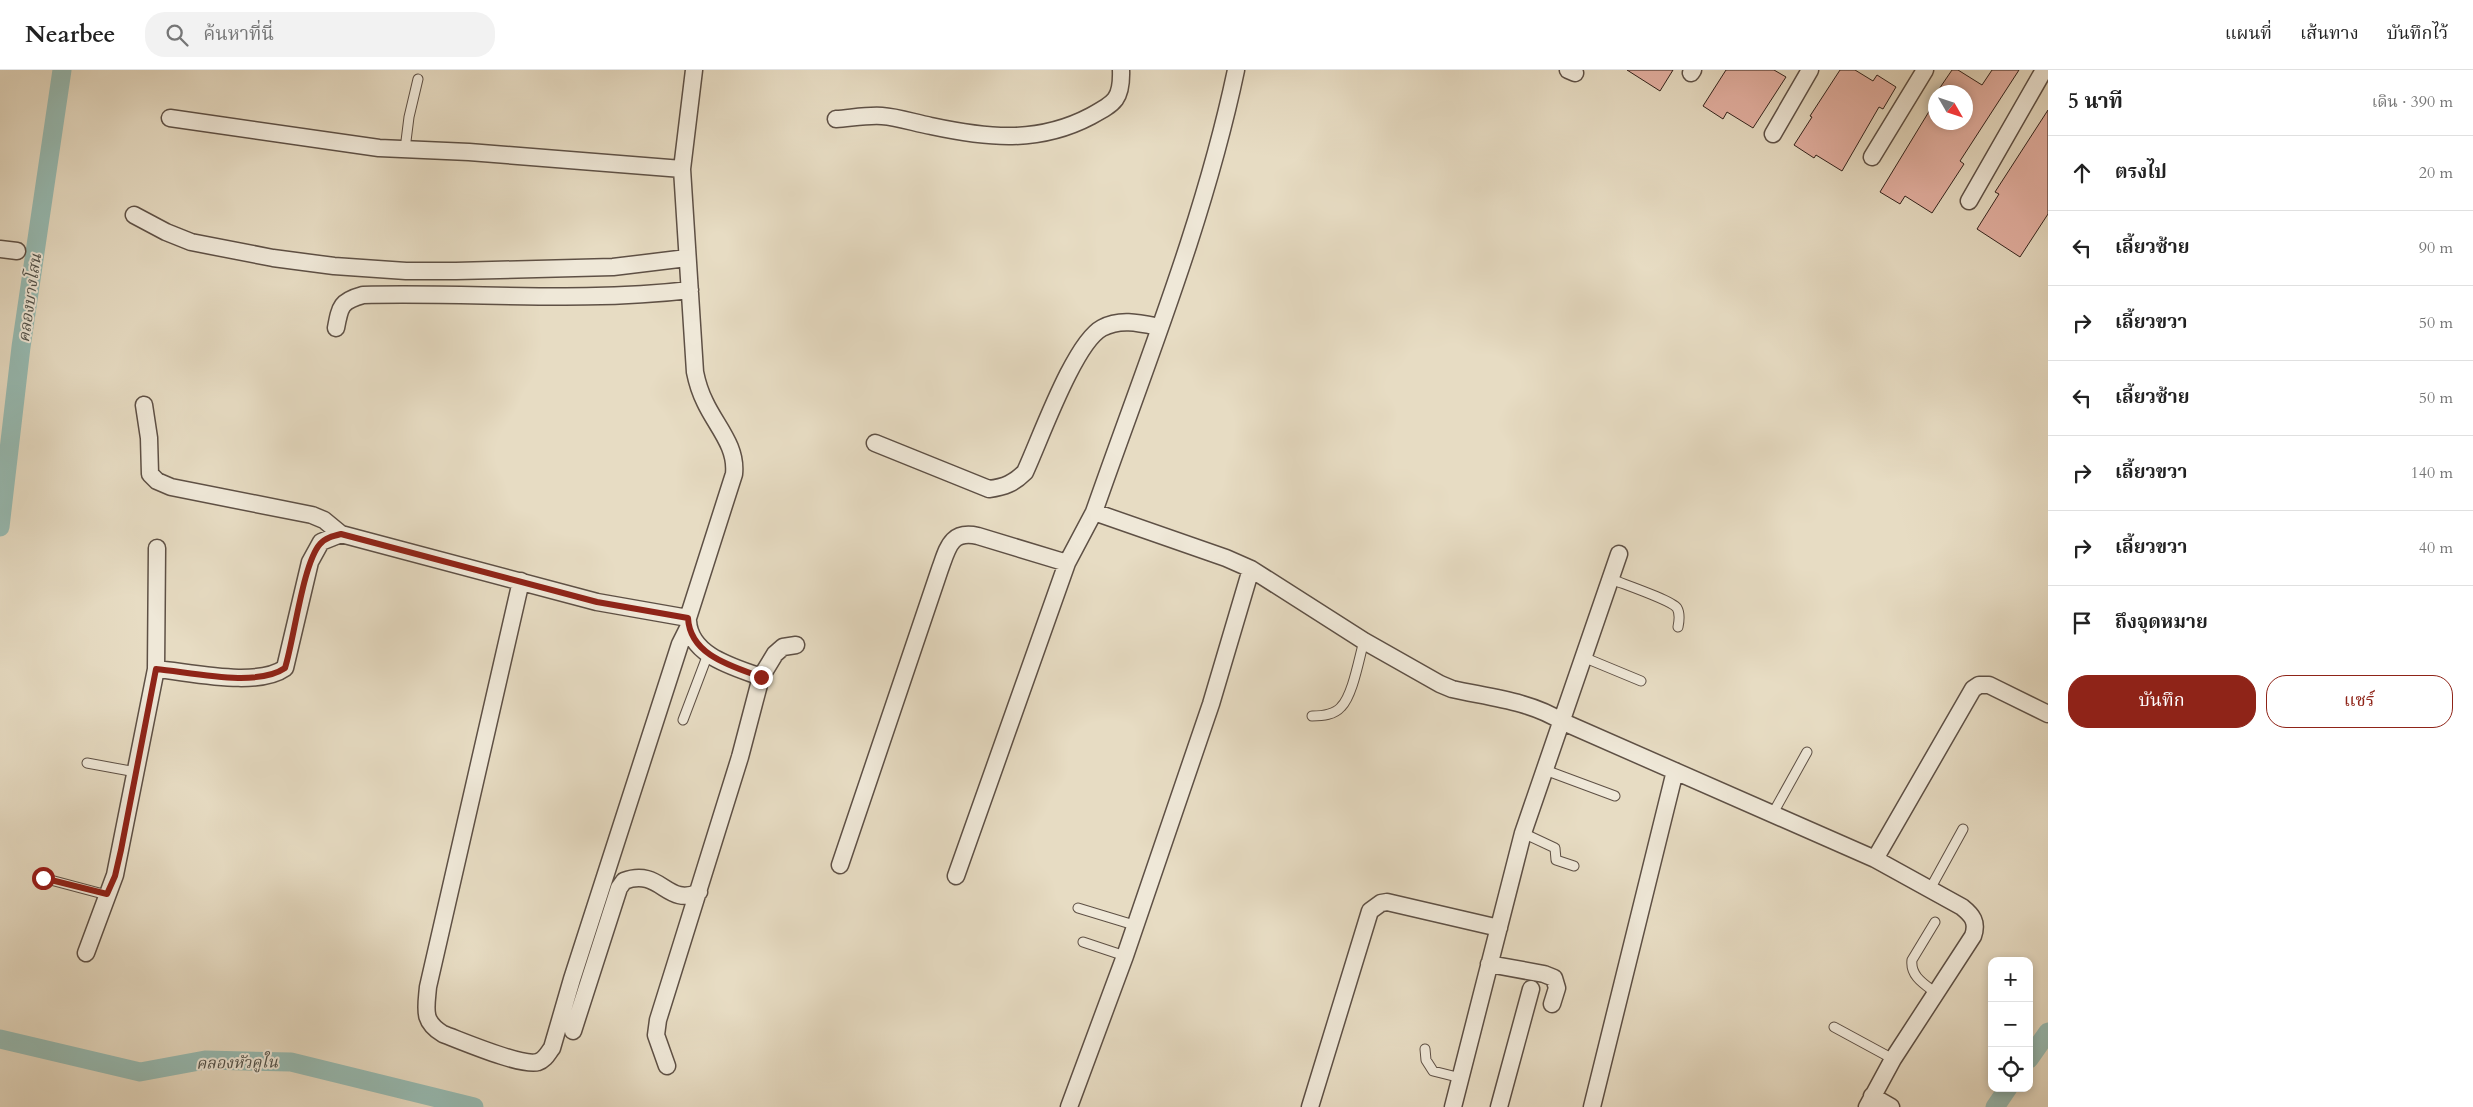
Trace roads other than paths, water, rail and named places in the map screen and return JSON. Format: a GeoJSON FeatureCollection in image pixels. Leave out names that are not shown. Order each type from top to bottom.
{"type":"FeatureCollection","features":[{"type":"Feature","properties":{"kind":"street"},"geometry":{"type":"LineString","coordinates":[[521,581],[428,987],[426,1011],[428,1020],[434,1028],[443,1034],[513,1059],[538,1062],[545,1058],[552,1048],[572,979],[688,623],[734,474],[735,462],[733,452],[699,389],[695,372],[682,169],[694,70]]}},
{"type":"Feature","properties":{"kind":"street"},"geometry":{"type":"LineString","coordinates":[[836,119],[882,116],[993,137],[1026,136],[1075,124],[1105,108],[1115,101],[1121,91],[1121,70]]}},
{"type":"Feature","properties":{"kind":"street"},"geometry":{"type":"LineString","coordinates":[[956,876],[1067,563],[1094,512],[1196,224],[1226,116],[1236,70]]}},
{"type":"Feature","properties":{"kind":"street"},"geometry":{"type":"LineString","coordinates":[[1773,134],[1810,70]]}},
{"type":"Feature","properties":{"kind":"street"},"geometry":{"type":"LineString","coordinates":[[1872,157],[1925,70]]}},
{"type":"Feature","properties":{"kind":"street"},"geometry":{"type":"LineString","coordinates":[[1969,201],[2044,70]]}},
{"type":"Feature","properties":{"kind":"street"},"geometry":{"type":"LineString","coordinates":[[170,118],[379,148],[469,152],[682,169]]}},
{"type":"Feature","properties":{"kind":"street"},"geometry":{"type":"LineString","coordinates":[[134,215],[166,232],[191,242],[273,258],[334,266],[406,271],[456,271],[613,267],[687,258]]}},
{"type":"Feature","properties":{"kind":"street"},"geometry":{"type":"LineString","coordinates":[[0,249],[17,251]]}},
{"type":"Feature","properties":{"kind":"street"},"geometry":{"type":"LineString","coordinates":[[336,328],[343,304],[349,299],[363,295],[655,294],[690,290]]}},
{"type":"Feature","properties":{"kind":"street"},"geometry":{"type":"LineString","coordinates":[[875,443],[989,489],[1000,488],[1014,482],[1025,472],[1071,367],[1086,343],[1102,328],[1119,323],[1131,322],[1159,327]]}},
{"type":"Feature","properties":{"kind":"street"},"geometry":{"type":"LineString","coordinates":[[144,405],[149,438],[150,474],[157,481],[171,487],[312,515],[324,520],[341,534],[597,602],[688,623]]}},
{"type":"Feature","properties":{"kind":"street"},"geometry":{"type":"LineString","coordinates":[[1094,512],[1226,558],[1250,569],[1364,641],[1452,689],[1536,708],[1561,721],[1772,815],[1875,859],[1962,907],[1972,915],[1975,922],[1973,936],[1893,1059],[1869,1102],[1891,1107]]}},
{"type":"Feature","properties":{"kind":"street"},"geometry":{"type":"LineString","coordinates":[[840,865],[947,549],[956,536],[965,533],[978,536],[1067,563]]}},
{"type":"Feature","properties":{"kind":"street"},"geometry":{"type":"LineString","coordinates":[[156,669],[239,678],[271,676],[285,668],[316,550],[321,542],[341,534]]}},
{"type":"Feature","properties":{"kind":"street"},"geometry":{"type":"LineString","coordinates":[[86,953],[117,867],[156,669],[157,548]]}},
{"type":"Feature","properties":{"kind":"street"},"geometry":{"type":"LineString","coordinates":[[1454,1107],[1523,833],[1620,554]]}},
{"type":"Feature","properties":{"kind":"street"},"geometry":{"type":"LineString","coordinates":[[1068,1107],[1124,956],[1211,704],[1250,569]]}},
{"type":"Feature","properties":{"kind":"street"},"geometry":{"type":"LineString","coordinates":[[688,623],[696,642],[708,654],[731,666],[761,677]]}},
{"type":"Feature","properties":{"kind":"street"},"geometry":{"type":"LineString","coordinates":[[666,1066],[656,1035],[658,1020],[740,757],[761,677],[775,654],[783,647],[796,645]]}},
{"type":"Feature","properties":{"kind":"street"},"geometry":{"type":"LineString","coordinates":[[1875,859],[1973,688],[1979,685],[1989,685],[2048,714]]}},
{"type":"Feature","properties":{"kind":"street"},"geometry":{"type":"LineString","coordinates":[[1592,1107],[1675,771]]}},
{"type":"Feature","properties":{"kind":"street"},"geometry":{"type":"LineString","coordinates":[[573,1031],[619,888],[624,881],[643,877],[679,896],[688,898],[699,892]]}},
{"type":"Feature","properties":{"kind":"street"},"geometry":{"type":"LineString","coordinates":[[1310,1107],[1370,911],[1387,902],[1499,928]]}},
{"type":"Feature","properties":{"kind":"street"},"geometry":{"type":"LineString","coordinates":[[1490,964],[1544,974],[1554,978],[1558,988],[1552,1004]]}},
{"type":"Feature","properties":{"kind":"street"},"geometry":{"type":"LineString","coordinates":[[1499,1107],[1531,989]]}},
{"type":"Feature","properties":{"kind":"lane"},"geometry":{"type":"LineString","coordinates":[[405,149],[409,117],[418,79]]}},
{"type":"Feature","properties":{"kind":"lane"},"geometry":{"type":"LineString","coordinates":[[1611,579],[1672,605],[1676,608],[1679,618],[1678,627]]}},
{"type":"Feature","properties":{"kind":"lane"},"geometry":{"type":"LineString","coordinates":[[1312,716],[1332,714],[1342,707],[1347,698],[1364,641]]}},
{"type":"Feature","properties":{"kind":"lane"},"geometry":{"type":"LineString","coordinates":[[683,720],[708,654]]}},
{"type":"Feature","properties":{"kind":"lane"},"geometry":{"type":"LineString","coordinates":[[1584,657],[1641,681]]}},
{"type":"Feature","properties":{"kind":"lane"},"geometry":{"type":"LineString","coordinates":[[1772,815],[1807,752]]}},
{"type":"Feature","properties":{"kind":"lane"},"geometry":{"type":"LineString","coordinates":[[88,763],[136,772]]}},
{"type":"Feature","properties":{"kind":"lane"},"geometry":{"type":"LineString","coordinates":[[1544,770],[1615,796]]}},
{"type":"Feature","properties":{"kind":"lane"},"geometry":{"type":"LineString","coordinates":[[1930,889],[1963,829]]}},
{"type":"Feature","properties":{"kind":"lane"},"geometry":{"type":"LineString","coordinates":[[1523,833],[1555,848],[1556,860],[1574,866]]}},
{"type":"Feature","properties":{"kind":"lane"},"geometry":{"type":"LineString","coordinates":[[43,878],[107,894]]}},
{"type":"Feature","properties":{"kind":"lane"},"geometry":{"type":"LineString","coordinates":[[1078,908],[1134,925]]}},
{"type":"Feature","properties":{"kind":"lane"},"geometry":{"type":"LineString","coordinates":[[1936,922],[1912,960],[1911,967],[1921,982],[1936,993]]}},
{"type":"Feature","properties":{"kind":"lane"},"geometry":{"type":"LineString","coordinates":[[1083,942],[1124,956]]}},
{"type":"Feature","properties":{"kind":"lane"},"geometry":{"type":"LineString","coordinates":[[1834,1027],[1893,1059]]}},
{"type":"Feature","properties":{"kind":"lane"},"geometry":{"type":"LineString","coordinates":[[1425,1049],[1426,1060],[1433,1071],[1461,1078]]}},
{"type":"Feature","properties":{"kind":"waterway","name":"คลองบางโสน"},"geometry":{"type":"LineString","coordinates":[[0,527],[21,347],[62,70]]}},
{"type":"Feature","properties":{"kind":"waterway"},"geometry":{"type":"LineString","coordinates":[[2033,1053],[2048,1032]]}},
{"type":"Feature","properties":{"kind":"waterway","name":"คลองหัวคูใน"},"geometry":{"type":"LineString","coordinates":[[0,1039],[140,1072],[205,1060],[291,1062],[474,1107]]}},
{"type":"Feature","properties":{"kind":"waterway"},"geometry":{"type":"LineString","coordinates":[[1995,1107],[2005,1092]]}}]}
